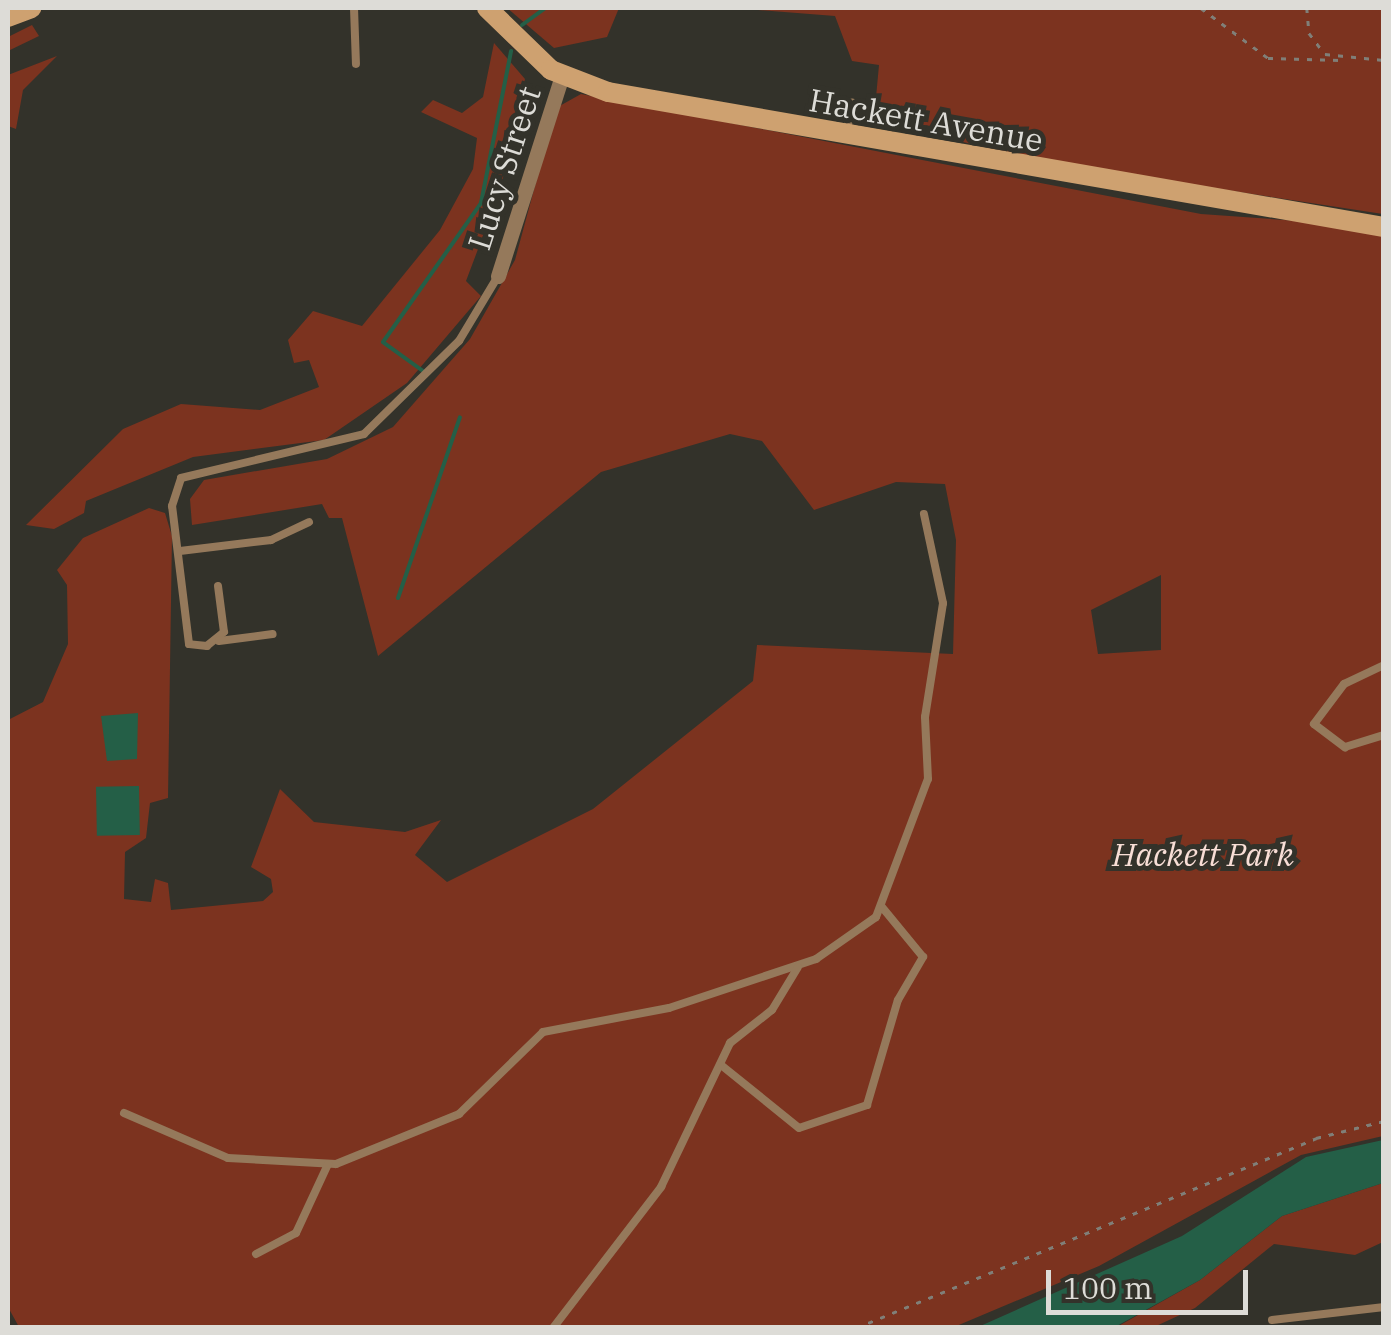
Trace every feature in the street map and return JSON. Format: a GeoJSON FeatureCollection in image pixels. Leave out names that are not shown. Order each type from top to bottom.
{"type":"FeatureCollection","features":[{"type":"Feature","properties":{"kind":"main road"},"geometry":{"type":"LineString","coordinates":[[8,18],[31,8]]}},
{"type":"Feature","properties":{"kind":"main road","name":"Hackett Avenue"},"geometry":{"type":"LineString","coordinates":[[486,8],[562,76],[846,136],[1384,226]]}},
{"type":"Feature","properties":{"kind":"street","name":"Lucy Street"},"geometry":{"type":"LineString","coordinates":[[498,276],[562,76]]}},
{"type":"Feature","properties":{"kind":"lane"},"geometry":{"type":"LineString","coordinates":[[354,8],[356,64]]}},
{"type":"Feature","properties":{"kind":"lane"},"geometry":{"type":"LineString","coordinates":[[846,136],[852,102]]}},
{"type":"Feature","properties":{"kind":"lane"},"geometry":{"type":"LineString","coordinates":[[273,634],[196,646],[186,638],[180,551],[172,506],[181,478],[364,434],[440,364],[498,276]]}},
{"type":"Feature","properties":{"kind":"lane"},"geometry":{"type":"LineString","coordinates":[[124,1112],[228,1158],[328,1164],[458,1114],[543,1032],[669,1008],[799,965],[882,907],[928,779],[925,717],[943,603],[924,514]]}},
{"type":"Feature","properties":{"kind":"lane"},"geometry":{"type":"LineString","coordinates":[[180,551],[271,540],[309,522]]}},
{"type":"Feature","properties":{"kind":"lane"},"geometry":{"type":"LineString","coordinates":[[218,586],[219,641]]}},
{"type":"Feature","properties":{"kind":"lane"},"geometry":{"type":"LineString","coordinates":[[1384,664],[1344,684],[1314,724],[1344,747],[1384,735]]}},
{"type":"Feature","properties":{"kind":"lane"},"geometry":{"type":"LineString","coordinates":[[722,1065],[799,1128],[867,1105],[898,1000],[924,958],[882,907]]}},
{"type":"Feature","properties":{"kind":"lane"},"geometry":{"type":"LineString","coordinates":[[553,1328],[661,1187],[722,1065],[799,965]]}},
{"type":"Feature","properties":{"kind":"lane"},"geometry":{"type":"LineString","coordinates":[[256,1254],[296,1233],[328,1164]]}},
{"type":"Feature","properties":{"kind":"lane"},"geometry":{"type":"LineString","coordinates":[[1272,1320],[1384,1306]]}},
{"type":"Feature","properties":{"kind":"path"},"geometry":{"type":"LineString","coordinates":[[1201,8],[1268,58],[1384,60]]}},
{"type":"Feature","properties":{"kind":"path"},"geometry":{"type":"LineString","coordinates":[[1307,8],[1314,43],[1340,60]]}},
{"type":"Feature","properties":{"kind":"path"},"geometry":{"type":"LineString","coordinates":[[856,1328],[1316,1138],[1384,1121]]}},
{"type":"Feature","properties":{"kind":"green space"},"geometry":{"type":"Polygon","coordinates":[[[507,8],[619,8],[607,37],[554,48],[507,8]]]}},
{"type":"Feature","properties":{"kind":"green space"},"geometry":{"type":"Polygon","coordinates":[[[734,8],[1383,8],[1383,214],[1090,169],[883,125],[874,119],[879,65],[852,61],[835,16],[734,8]]]}},
{"type":"Feature","properties":{"kind":"green space"},"geometry":{"type":"Polygon","coordinates":[[[32,25],[39,36],[8,51],[8,37],[32,25]]]}},
{"type":"Feature","properties":{"kind":"green space"},"geometry":{"type":"Polygon","coordinates":[[[494,43],[525,79],[500,191],[466,281],[481,296],[407,383],[324,440],[193,457],[86,501],[84,513],[54,529],[26,525],[123,429],[181,404],[260,410],[319,387],[309,360],[294,363],[288,340],[313,311],[362,326],[440,230],[473,169],[477,138],[421,112],[433,100],[462,113],[483,97],[494,43]]]}},
{"type":"Feature","properties":{"kind":"green space"},"geometry":{"type":"Polygon","coordinates":[[[57,56],[23,90],[16,129],[8,126],[8,75],[57,56]]]}},
{"type":"Feature","properties":{"kind":"green space","name":"Hackett Park"},"geometry":{"type":"Polygon","coordinates":[[[581,94],[1201,214],[1383,227],[1383,1136],[1301,1155],[1099,1266],[954,1327],[19,1327],[8,1307],[8,720],[43,702],[68,644],[67,585],[57,570],[83,538],[149,508],[165,513],[172,536],[168,798],[150,803],[146,838],[125,852],[124,899],[151,902],[155,879],[168,883],[171,910],[263,901],[273,892],[271,879],[251,867],[280,789],[314,822],[405,832],[441,820],[415,855],[447,882],[593,809],[753,681],[757,645],[953,654],[956,540],[945,484],[896,482],[814,510],[762,441],[730,434],[601,472],[378,656],[342,518],[329,518],[322,504],[192,525],[190,499],[204,480],[327,459],[393,427],[470,339],[515,260],[556,108],[581,94]],[[1161,575],[1091,610],[1098,654],[1161,650],[1161,575]]]}},
{"type":"Feature","properties":{"kind":"green space"},"geometry":{"type":"Polygon","coordinates":[[[1383,1183],[1383,1242],[1355,1255],[1274,1244],[1195,1308],[1154,1327],[1115,1328],[1200,1280],[1282,1216],[1383,1183]]]}},
{"type":"Feature","properties":{"kind":"shaded area"},"geometry":{"type":"Polygon","coordinates":[[[138,713],[137,759],[107,761],[101,716],[138,713]]]}},
{"type":"Feature","properties":{"kind":"shaded area"},"geometry":{"type":"Polygon","coordinates":[[[139,786],[140,835],[97,836],[96,787],[139,786]]]}},
{"type":"Feature","properties":{"kind":"shaded area"},"geometry":{"type":"Polygon","coordinates":[[[1383,1140],[1383,1183],[1282,1216],[1200,1280],[1115,1327],[978,1327],[1182,1236],[1306,1157],[1383,1140]]]}},
{"type":"Feature","properties":{"kind":"waterway"},"geometry":{"type":"LineString","coordinates":[[522,25],[545,8]]}},
{"type":"Feature","properties":{"kind":"waterway"},"geometry":{"type":"LineString","coordinates":[[423,371],[383,342],[481,203],[511,51]]}},
{"type":"Feature","properties":{"kind":"waterway"},"geometry":{"type":"LineString","coordinates":[[398,598],[460,417]]}}]}
